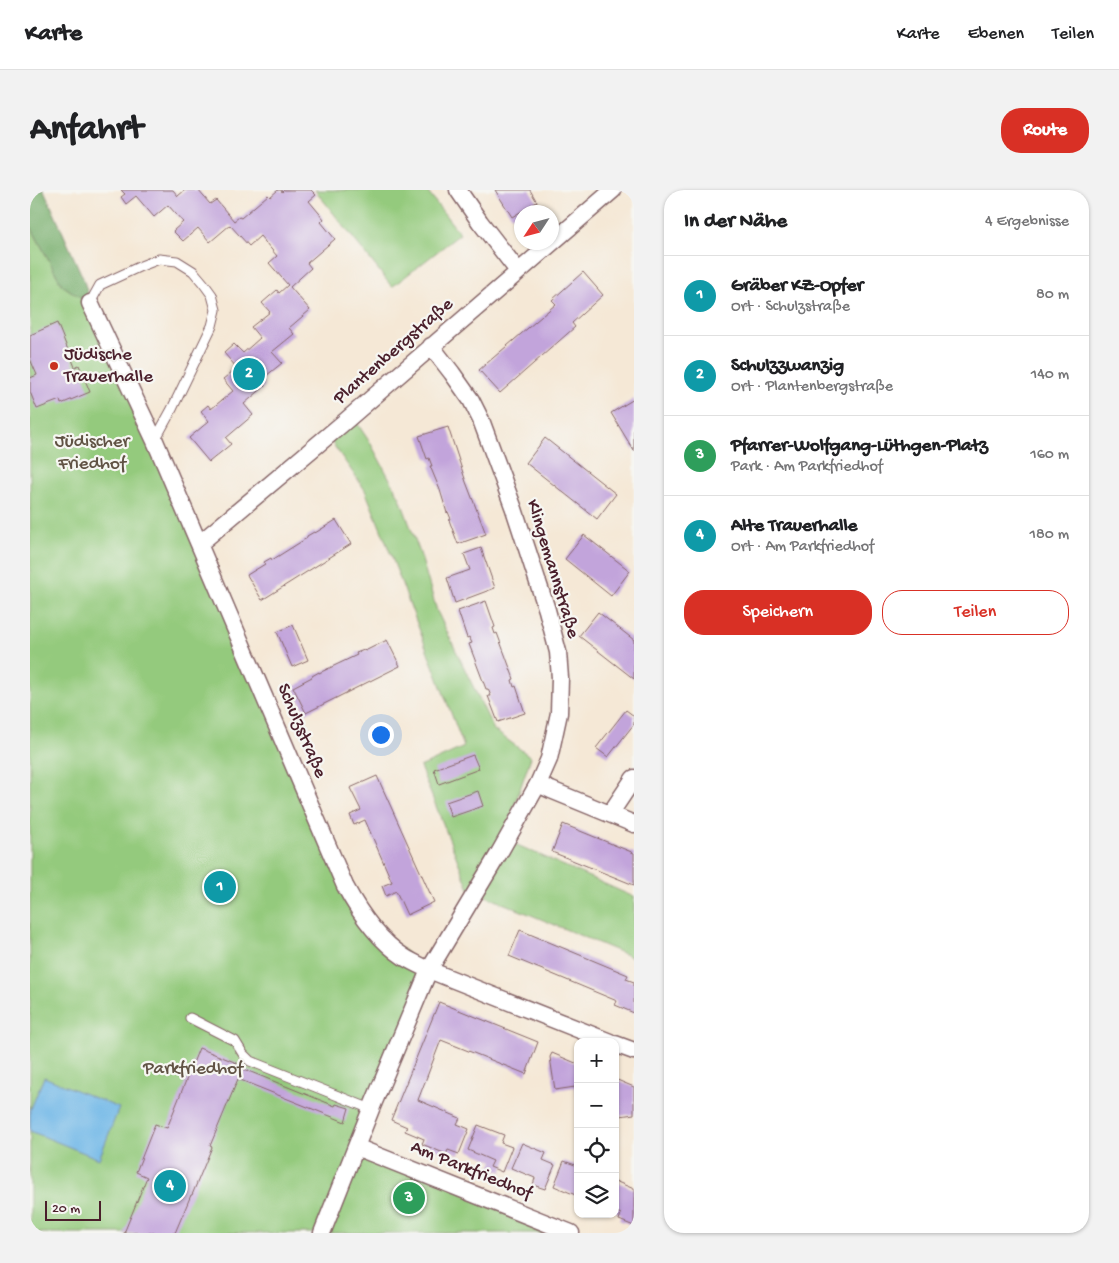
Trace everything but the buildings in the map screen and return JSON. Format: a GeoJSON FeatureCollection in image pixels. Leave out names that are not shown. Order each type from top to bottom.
{"type":"FeatureCollection","features":[{"type":"Feature","properties":{"kind":"street"},"geometry":{"type":"LineString","coordinates":[[458,190],[518,271]]}},
{"type":"Feature","properties":{"kind":"street","name":"Plantenbergstraße"},"geometry":{"type":"LineString","coordinates":[[199,544],[342,424],[614,190]]}},
{"type":"Feature","properties":{"kind":"street","name":"Schulzstraße"},"geometry":{"type":"LineString","coordinates":[[90,303],[155,441],[345,886],[355,904],[386,943],[405,958],[429,970],[600,1038]]}},
{"type":"Feature","properties":{"kind":"street","name":"Klingemannstraße"},"geometry":{"type":"LineString","coordinates":[[429,970],[498,855],[538,784],[549,760],[559,713],[560,678],[558,652],[550,619],[514,509],[481,420],[457,380],[431,346]]}},
{"type":"Feature","properties":{"kind":"street"},"geometry":{"type":"LineString","coordinates":[[610,814],[634,778]]}},
{"type":"Feature","properties":{"kind":"street"},"geometry":{"type":"LineString","coordinates":[[538,784],[634,824]]}},
{"type":"Feature","properties":{"kind":"street"},"geometry":{"type":"LineString","coordinates":[[322,1233],[429,970]]}},
{"type":"Feature","properties":{"kind":"street"},"geometry":{"type":"LineString","coordinates":[[619,1045],[634,1051]]}},
{"type":"Feature","properties":{"kind":"street","name":"Am Parkfriedhof"},"geometry":{"type":"LineString","coordinates":[[356,1147],[571,1233]]}},
{"type":"Feature","properties":{"kind":"lane"},"geometry":{"type":"LineString","coordinates":[[90,303],[100,285],[159,259],[177,260],[193,271],[212,295],[216,310],[212,326],[155,441]]}},
{"type":"Feature","properties":{"kind":"lane"},"geometry":{"type":"LineString","coordinates":[[190,1018],[235,1041],[250,1061],[371,1109]]}},
{"type":"Feature","properties":{"kind":"green space"},"geometry":{"type":"Polygon","coordinates":[[[30,190],[44,190],[83,278],[91,304],[62,285],[30,225],[30,190]]]}},
{"type":"Feature","properties":{"kind":"green space"},"geometry":{"type":"Polygon","coordinates":[[[315,190],[426,190],[460,234],[392,287],[315,190]]]}},
{"type":"Feature","properties":{"kind":"green space","name":"Parkfriedhof"},"geometry":{"type":"Polygon","coordinates":[[[30,225],[62,285],[90,304],[354,906],[427,971],[321,1233],[30,1233],[30,225]]]}},
{"type":"Feature","properties":{"kind":"green space"},"geometry":{"type":"Polygon","coordinates":[[[353,417],[371,444],[400,498],[420,553],[437,611],[494,730],[531,757],[508,824],[515,844],[634,897],[634,958],[469,889],[420,767],[464,747],[365,490],[328,437],[353,417]]]}},
{"type":"Feature","properties":{"kind":"green space"},"geometry":{"type":"Polygon","coordinates":[[[356,1148],[569,1233],[324,1233],[356,1148]]]}},
{"type":"Feature","properties":{"kind":"water"},"geometry":{"type":"Polygon","coordinates":[[[44,1077],[119,1108],[99,1159],[30,1131],[30,1111],[44,1077]]]}},
{"type":"Feature","properties":{"kind":"place","name":"Jüdische Trauerhalle"},"geometry":{"type":"Point","coordinates":[54,366]}},
{"type":"Feature","properties":{"kind":"place","name":"Schulzzwanzig"},"geometry":{"type":"Point","coordinates":[249,374]}},
{"type":"Feature","properties":{"kind":"place","name":"Gräber KZ-Opfer"},"geometry":{"type":"Point","coordinates":[220,887]}},
{"type":"Feature","properties":{"kind":"place","name":"Alte Trauerhalle"},"geometry":{"type":"Point","coordinates":[170,1186]}},
{"type":"Feature","properties":{"kind":"place","name":"Pfarrer-Wolfgang-Lüthgen-Platz"},"geometry":{"type":"Point","coordinates":[409,1198]}},
{"type":"Feature","properties":{"kind":"park label","name":"Jüdischer Friedhof"},"geometry":{"type":"Point","coordinates":[92,453]}}]}
